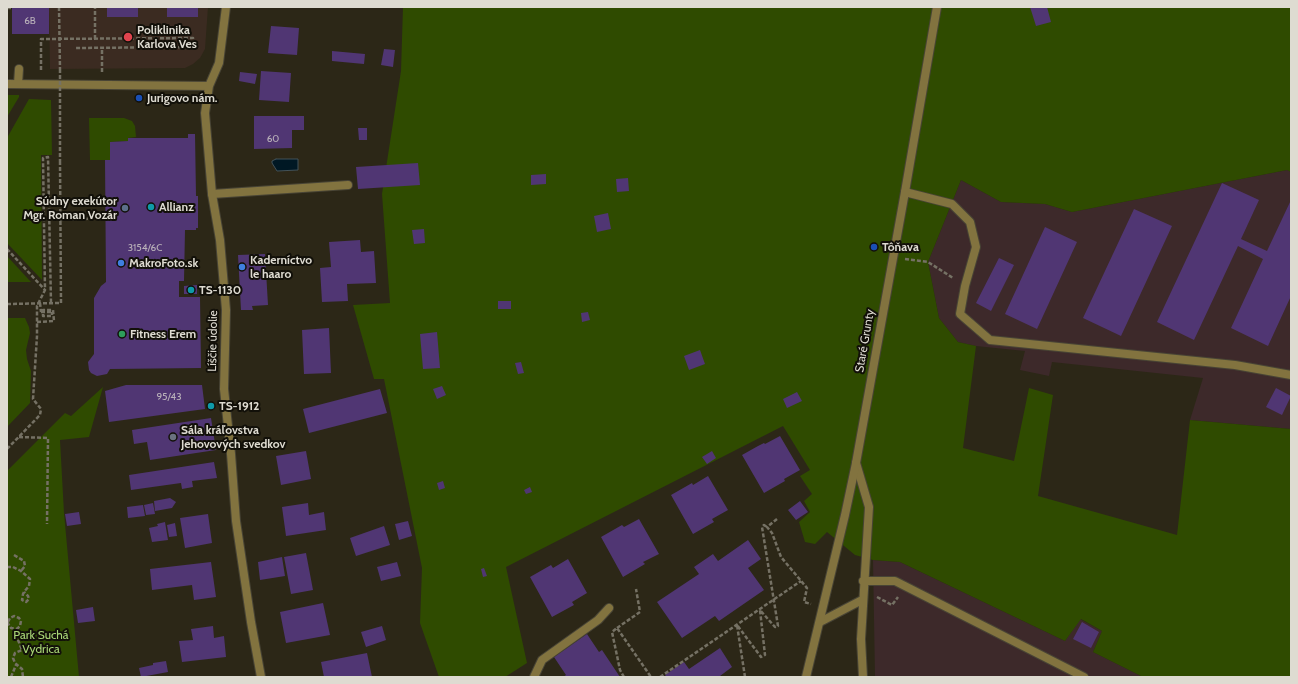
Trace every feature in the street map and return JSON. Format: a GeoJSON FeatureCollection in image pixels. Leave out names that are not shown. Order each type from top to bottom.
{"type":"FeatureCollection","features":[{"type":"Feature","properties":{"kind":"street","name":"Líščie údolie"},"geometry":{"type":"LineString","coordinates":[[226,7],[219,63],[209,86],[205,113],[212,194],[220,240],[226,310],[224,389],[236,521],[261,677]]}},
{"type":"Feature","properties":{"kind":"street","name":"Staré Grunty"},"geometry":{"type":"LineString","coordinates":[[806,677],[856,463],[937,7]]}},
{"type":"Feature","properties":{"kind":"street"},"geometry":{"type":"LineString","coordinates":[[18,84],[19,69]]}},
{"type":"Feature","properties":{"kind":"street"},"geometry":{"type":"LineString","coordinates":[[7,84],[209,86]]}},
{"type":"Feature","properties":{"kind":"street"},"geometry":{"type":"LineString","coordinates":[[212,194],[348,186]]}},
{"type":"Feature","properties":{"kind":"street"},"geometry":{"type":"LineString","coordinates":[[905,192],[952,204],[970,222],[976,247],[965,286],[960,314],[990,340],[1235,365],[1291,375]]}},
{"type":"Feature","properties":{"kind":"street"},"geometry":{"type":"LineString","coordinates":[[856,463],[869,507],[862,600],[861,639],[863,677]]}},
{"type":"Feature","properties":{"kind":"street"},"geometry":{"type":"LineString","coordinates":[[863,585],[895,581],[1084,677]]}},
{"type":"Feature","properties":{"kind":"street"},"geometry":{"type":"LineString","coordinates":[[820,622],[862,600]]}},
{"type":"Feature","properties":{"kind":"street"},"geometry":{"type":"LineString","coordinates":[[534,677],[542,660],[598,620],[609,608]]}},
{"type":"Feature","properties":{"kind":"path"},"geometry":{"type":"LineString","coordinates":[[7,304],[61,303],[59,7]]}},
{"type":"Feature","properties":{"kind":"path"},"geometry":{"type":"LineString","coordinates":[[95,7],[95,39]]}},
{"type":"Feature","properties":{"kind":"path"},"geometry":{"type":"LineString","coordinates":[[7,8],[12,8]]}},
{"type":"Feature","properties":{"kind":"path"},"geometry":{"type":"LineString","coordinates":[[41,70],[41,39],[194,38],[194,47],[76,48]]}},
{"type":"Feature","properties":{"kind":"path"},"geometry":{"type":"LineString","coordinates":[[102,47],[102,72]]}},
{"type":"Feature","properties":{"kind":"path"},"geometry":{"type":"LineString","coordinates":[[7,449],[40,415],[41,409],[33,399],[37,306],[45,290],[43,158],[48,157],[51,303]]}},
{"type":"Feature","properties":{"kind":"path"},"geometry":{"type":"LineString","coordinates":[[60,220],[105,218]]}},
{"type":"Feature","properties":{"kind":"path"},"geometry":{"type":"LineString","coordinates":[[7,249],[45,290]]}},
{"type":"Feature","properties":{"kind":"path"},"geometry":{"type":"LineString","coordinates":[[893,257],[928,262],[965,286]]}},
{"type":"Feature","properties":{"kind":"path"},"geometry":{"type":"LineString","coordinates":[[37,322],[54,321],[53,310],[43,310],[43,316],[52,316],[52,312],[41,312],[40,303]]}},
{"type":"Feature","properties":{"kind":"path"},"geometry":{"type":"LineString","coordinates":[[19,437],[48,438],[47,524]]}},
{"type":"Feature","properties":{"kind":"path"},"geometry":{"type":"LineString","coordinates":[[760,610],[775,627],[778,626],[762,527],[764,525],[767,527],[777,520]]}},
{"type":"Feature","properties":{"kind":"path"},"geometry":{"type":"LineString","coordinates":[[767,527],[772,533],[781,556],[807,588],[804,602],[823,607]]}},
{"type":"Feature","properties":{"kind":"path"},"geometry":{"type":"LineString","coordinates":[[14,555],[24,560],[25,566],[21,571]]}},
{"type":"Feature","properties":{"kind":"path"},"geometry":{"type":"LineString","coordinates":[[7,567],[21,571],[30,579],[29,586],[24,592]]}},
{"type":"Feature","properties":{"kind":"path"},"geometry":{"type":"LineString","coordinates":[[660,677],[801,581]]}},
{"type":"Feature","properties":{"kind":"path"},"geometry":{"type":"LineString","coordinates":[[863,585],[892,605],[905,586]]}},
{"type":"Feature","properties":{"kind":"path"},"geometry":{"type":"LineString","coordinates":[[624,677],[620,670],[612,632],[640,612],[636,589]]}},
{"type":"Feature","properties":{"kind":"path"},"geometry":{"type":"LineString","coordinates":[[738,625],[761,656],[765,655],[760,610]]}},
{"type":"Feature","properties":{"kind":"path"},"geometry":{"type":"LineString","coordinates":[[17,629],[11,628],[8,622],[10,618],[14,616],[19,618],[21,622],[17,629],[18,640],[22,650],[18,651],[14,655],[14,661],[16,665],[22,669],[23,677]]}},
{"type":"Feature","properties":{"kind":"path"},"geometry":{"type":"LineString","coordinates":[[738,625],[745,677]]}},
{"type":"Feature","properties":{"kind":"path"},"geometry":{"type":"LineString","coordinates":[[617,628],[650,677]]}},
{"type":"Feature","properties":{"kind":"path"},"geometry":{"type":"LineString","coordinates":[[11,677],[16,665]]}},
{"type":"Feature","properties":{"kind":"shaded area","name":"Poliklinika Karlova Ves"},"geometry":{"type":"Polygon","coordinates":[[[49,7],[208,7],[205,49],[200,58],[185,68],[50,69],[49,7]]]}},
{"type":"Feature","properties":{"kind":"shaded area"},"geometry":{"type":"Polygon","coordinates":[[[1287,170],[1291,172],[1291,429],[1190,420],[1203,378],[1052,362],[1049,376],[1020,370],[1025,351],[976,346],[958,342],[939,318],[928,262],[961,180],[1001,202],[1045,204],[1072,212],[1287,170]]]}},
{"type":"Feature","properties":{"kind":"shaded area"},"geometry":{"type":"Polygon","coordinates":[[[873,560],[900,562],[1065,641],[1080,619],[1102,631],[1093,652],[1143,677],[875,677],[873,560]]]}},
{"type":"Feature","properties":{"kind":"green space"},"geometry":{"type":"Polygon","coordinates":[[[403,7],[1291,7],[1291,172],[1287,170],[1072,212],[1045,204],[1001,202],[961,180],[928,262],[939,318],[958,342],[976,346],[963,448],[1014,461],[1029,388],[1053,395],[1038,496],[1177,535],[1190,420],[1291,429],[1291,677],[1143,677],[1093,652],[1102,631],[1081,619],[1065,641],[900,562],[873,560],[855,555],[827,532],[815,544],[805,542],[799,522],[810,512],[804,501],[812,494],[800,476],[810,470],[783,426],[506,567],[527,663],[505,677],[439,677],[420,623],[422,568],[384,379],[374,379],[353,305],[390,303],[382,194],[401,71],[403,7]]]}},
{"type":"Feature","properties":{"kind":"green space"},"geometry":{"type":"Polygon","coordinates":[[[7,95],[19,95],[19,97],[7,117],[7,95]]]}},
{"type":"Feature","properties":{"kind":"green space"},"geometry":{"type":"Polygon","coordinates":[[[29,99],[51,100],[52,155],[41,155],[42,280],[7,243],[7,138],[29,99]]]}},
{"type":"Feature","properties":{"kind":"green space"},"geometry":{"type":"Polygon","coordinates":[[[89,118],[124,118],[132,121],[135,126],[136,137],[128,138],[128,141],[110,142],[110,160],[90,160],[89,118]]]}},
{"type":"Feature","properties":{"kind":"green space"},"geometry":{"type":"Polygon","coordinates":[[[7,256],[31,282],[7,282],[7,256]]]}},
{"type":"Feature","properties":{"kind":"green space"},"geometry":{"type":"Polygon","coordinates":[[[7,318],[25,318],[30,333],[26,350],[31,371],[30,403],[7,427],[7,318]]]}},
{"type":"Feature","properties":{"kind":"green space","name":"Park Suchá Vydrica"},"geometry":{"type":"Polygon","coordinates":[[[103,387],[89,437],[60,440],[64,513],[79,677],[7,677],[7,471],[65,413],[71,416],[103,387]]]}},
{"type":"Feature","properties":{"kind":"water"},"geometry":{"type":"Polygon","coordinates":[[[276,159],[298,159],[298,170],[277,171],[272,163],[272,161],[276,159]]]}},
{"type":"Feature","properties":{"kind":"building"},"geometry":{"type":"Polygon","coordinates":[[[12,7],[49,7],[49,34],[12,34],[12,7]]]}},
{"type":"Feature","properties":{"kind":"building"},"geometry":{"type":"Polygon","coordinates":[[[107,7],[138,7],[138,17],[107,17],[107,7]]]}},
{"type":"Feature","properties":{"kind":"building"},"geometry":{"type":"Polygon","coordinates":[[[167,7],[198,7],[198,17],[167,17],[167,7]]]}},
{"type":"Feature","properties":{"kind":"building"},"geometry":{"type":"Polygon","coordinates":[[[1030,7],[1047,7],[1051,22],[1036,26],[1030,7]]]}},
{"type":"Feature","properties":{"kind":"building"},"geometry":{"type":"Polygon","coordinates":[[[271,26],[299,28],[297,55],[268,53],[271,26]]]}},
{"type":"Feature","properties":{"kind":"building"},"geometry":{"type":"Polygon","coordinates":[[[384,49],[395,50],[393,67],[381,65],[384,49]]]}},
{"type":"Feature","properties":{"kind":"building"},"geometry":{"type":"Polygon","coordinates":[[[332,51],[365,54],[364,64],[332,61],[332,51]]]}},
{"type":"Feature","properties":{"kind":"building"},"geometry":{"type":"Polygon","coordinates":[[[261,71],[291,73],[289,102],[259,100],[261,71]]]}},
{"type":"Feature","properties":{"kind":"building"},"geometry":{"type":"Polygon","coordinates":[[[240,72],[257,74],[255,84],[239,81],[240,72]]]}},
{"type":"Feature","properties":{"kind":"building"},"geometry":{"type":"Polygon","coordinates":[[[254,116],[304,116],[304,130],[292,130],[292,148],[254,149],[254,116]]]}},
{"type":"Feature","properties":{"kind":"building"},"geometry":{"type":"Polygon","coordinates":[[[358,128],[367,128],[367,140],[359,140],[358,128]]]}},
{"type":"Feature","properties":{"kind":"building","name":"Allianz"},"geometry":{"type":"Polygon","coordinates":[[[188,134],[195,134],[198,228],[196,228],[196,230],[185,230],[184,281],[179,281],[179,297],[200,297],[201,368],[110,369],[107,374],[97,376],[89,370],[88,362],[94,354],[94,298],[101,286],[106,282],[105,160],[110,160],[110,142],[128,141],[128,138],[188,138],[188,134]]]}},
{"type":"Feature","properties":{"kind":"building"},"geometry":{"type":"Polygon","coordinates":[[[418,163],[420,185],[358,189],[356,167],[418,163]]]}},
{"type":"Feature","properties":{"kind":"building"},"geometry":{"type":"Polygon","coordinates":[[[546,174],[546,184],[531,185],[531,175],[546,174]]]}},
{"type":"Feature","properties":{"kind":"building"},"geometry":{"type":"Polygon","coordinates":[[[628,178],[629,191],[617,192],[616,179],[628,178]]]}},
{"type":"Feature","properties":{"kind":"building"},"geometry":{"type":"Polygon","coordinates":[[[1222,183],[1259,200],[1241,239],[1267,251],[1291,200],[1291,296],[1268,346],[1231,328],[1263,259],[1238,246],[1194,340],[1157,322],[1222,183]]]}},
{"type":"Feature","properties":{"kind":"building"},"geometry":{"type":"Polygon","coordinates":[[[1134,209],[1172,226],[1121,336],[1083,318],[1134,209]]]}},
{"type":"Feature","properties":{"kind":"building"},"geometry":{"type":"Polygon","coordinates":[[[608,213],[611,229],[597,232],[594,216],[608,213]]]}},
{"type":"Feature","properties":{"kind":"building"},"geometry":{"type":"Polygon","coordinates":[[[1045,227],[1077,242],[1037,329],[1005,314],[1045,227]]]}},
{"type":"Feature","properties":{"kind":"building"},"geometry":{"type":"Polygon","coordinates":[[[424,229],[425,243],[414,244],[412,230],[424,229]]]}},
{"type":"Feature","properties":{"kind":"building"},"geometry":{"type":"Polygon","coordinates":[[[360,240],[361,252],[374,251],[376,283],[347,284],[348,301],[322,302],[320,268],[331,267],[329,242],[360,240]]]}},
{"type":"Feature","properties":{"kind":"building"},"geometry":{"type":"Polygon","coordinates":[[[265,254],[268,305],[252,306],[253,310],[241,310],[238,255],[265,254]]]}},
{"type":"Feature","properties":{"kind":"building"},"geometry":{"type":"Polygon","coordinates":[[[999,258],[1014,265],[991,311],[976,303],[999,258]]]}},
{"type":"Feature","properties":{"kind":"building","name":"TS-1130"},"geometry":{"type":"Polygon","coordinates":[[[197,285],[197,294],[184,294],[184,286],[197,285]]]}},
{"type":"Feature","properties":{"kind":"building"},"geometry":{"type":"Polygon","coordinates":[[[498,301],[511,301],[511,309],[498,309],[498,301]]]}},
{"type":"Feature","properties":{"kind":"building"},"geometry":{"type":"Polygon","coordinates":[[[588,312],[590,320],[582,322],[581,313],[588,312]]]}},
{"type":"Feature","properties":{"kind":"building"},"geometry":{"type":"Polygon","coordinates":[[[329,328],[331,373],[304,374],[302,330],[329,328]]]}},
{"type":"Feature","properties":{"kind":"building"},"geometry":{"type":"Polygon","coordinates":[[[437,332],[440,368],[423,369],[420,334],[437,332]]]}},
{"type":"Feature","properties":{"kind":"building"},"geometry":{"type":"Polygon","coordinates":[[[700,350],[705,364],[689,370],[684,356],[700,350]]]}},
{"type":"Feature","properties":{"kind":"building"},"geometry":{"type":"Polygon","coordinates":[[[521,362],[524,373],[518,374],[515,363],[521,362]]]}},
{"type":"Feature","properties":{"kind":"building"},"geometry":{"type":"Polygon","coordinates":[[[126,385],[202,385],[205,409],[109,422],[105,391],[126,385]]]}},
{"type":"Feature","properties":{"kind":"building"},"geometry":{"type":"Polygon","coordinates":[[[442,386],[446,395],[437,399],[433,389],[442,386]]]}},
{"type":"Feature","properties":{"kind":"building"},"geometry":{"type":"Polygon","coordinates":[[[1276,388],[1291,396],[1282,415],[1266,407],[1276,388]]]}},
{"type":"Feature","properties":{"kind":"building"},"geometry":{"type":"Polygon","coordinates":[[[380,389],[387,413],[309,433],[303,409],[380,389]]]}},
{"type":"Feature","properties":{"kind":"building"},"geometry":{"type":"Polygon","coordinates":[[[797,392],[802,401],[787,408],[783,399],[797,392]]]}},
{"type":"Feature","properties":{"kind":"building","name":"TS-1912"},"geometry":{"type":"Polygon","coordinates":[[[213,402],[214,410],[208,410],[208,403],[213,402]]]}},
{"type":"Feature","properties":{"kind":"building","name":"Sála kráľovstva Jehovových svedkov"},"geometry":{"type":"Polygon","coordinates":[[[211,418],[216,450],[150,460],[147,442],[134,444],[132,430],[211,418]]]}},
{"type":"Feature","properties":{"kind":"building"},"geometry":{"type":"Polygon","coordinates":[[[780,436],[800,470],[764,493],[742,455],[780,436]]]}},
{"type":"Feature","properties":{"kind":"building"},"geometry":{"type":"Polygon","coordinates":[[[306,451],[311,479],[281,485],[276,456],[306,451]]]}},
{"type":"Feature","properties":{"kind":"building"},"geometry":{"type":"Polygon","coordinates":[[[712,451],[716,458],[707,464],[702,457],[712,451]]]}},
{"type":"Feature","properties":{"kind":"building"},"geometry":{"type":"Polygon","coordinates":[[[214,462],[217,478],[192,481],[193,487],[182,489],[181,483],[131,490],[129,475],[214,462]]]}},
{"type":"Feature","properties":{"kind":"building"},"geometry":{"type":"Polygon","coordinates":[[[708,476],[728,510],[712,519],[714,522],[693,534],[671,495],[708,476]]]}},
{"type":"Feature","properties":{"kind":"building"},"geometry":{"type":"Polygon","coordinates":[[[443,481],[445,488],[439,490],[437,483],[443,481]]]}},
{"type":"Feature","properties":{"kind":"building"},"geometry":{"type":"Polygon","coordinates":[[[530,487],[532,492],[526,494],[524,490],[530,487]]]}},
{"type":"Feature","properties":{"kind":"building"},"geometry":{"type":"Polygon","coordinates":[[[170,498],[176,502],[172,508],[155,511],[154,501],[170,498]]]}},
{"type":"Feature","properties":{"kind":"building"},"geometry":{"type":"Polygon","coordinates":[[[800,501],[808,512],[796,520],[788,510],[800,501]]]}},
{"type":"Feature","properties":{"kind":"building"},"geometry":{"type":"Polygon","coordinates":[[[153,503],[155,514],[146,515],[144,505],[153,503]]]}},
{"type":"Feature","properties":{"kind":"building"},"geometry":{"type":"Polygon","coordinates":[[[308,503],[309,515],[324,512],[326,530],[286,536],[282,507],[308,503]]]}},
{"type":"Feature","properties":{"kind":"building"},"geometry":{"type":"Polygon","coordinates":[[[143,505],[145,516],[128,518],[127,507],[143,505]]]}},
{"type":"Feature","properties":{"kind":"building"},"geometry":{"type":"Polygon","coordinates":[[[79,512],[81,524],[67,526],[65,514],[79,512]]]}},
{"type":"Feature","properties":{"kind":"building"},"geometry":{"type":"Polygon","coordinates":[[[208,514],[212,543],[185,548],[180,518],[208,514]]]}},
{"type":"Feature","properties":{"kind":"building"},"geometry":{"type":"Polygon","coordinates":[[[639,519],[659,554],[643,562],[645,564],[623,577],[601,537],[622,525],[624,527],[639,519]]]}},
{"type":"Feature","properties":{"kind":"building"},"geometry":{"type":"Polygon","coordinates":[[[408,521],[412,536],[399,540],[395,524],[408,521]]]}},
{"type":"Feature","properties":{"kind":"building"},"geometry":{"type":"Polygon","coordinates":[[[165,522],[168,540],[152,542],[149,528],[158,526],[157,524],[165,522]]]}},
{"type":"Feature","properties":{"kind":"building"},"geometry":{"type":"Polygon","coordinates":[[[175,523],[177,536],[169,537],[167,525],[175,523]]]}},
{"type":"Feature","properties":{"kind":"building"},"geometry":{"type":"Polygon","coordinates":[[[384,526],[390,545],[356,556],[350,538],[384,526]]]}},
{"type":"Feature","properties":{"kind":"building"},"geometry":{"type":"Polygon","coordinates":[[[748,540],[761,559],[748,568],[764,590],[719,621],[715,616],[682,638],[657,602],[699,574],[694,567],[713,554],[718,561],[748,540]]]}},
{"type":"Feature","properties":{"kind":"building"},"geometry":{"type":"Polygon","coordinates":[[[306,553],[313,590],[291,594],[284,557],[306,553]]]}},
{"type":"Feature","properties":{"kind":"building"},"geometry":{"type":"Polygon","coordinates":[[[282,557],[285,576],[260,580],[258,562],[282,557]]]}},
{"type":"Feature","properties":{"kind":"building"},"geometry":{"type":"Polygon","coordinates":[[[568,559],[587,593],[572,602],[574,605],[552,617],[530,577],[551,565],[553,568],[568,559]]]}},
{"type":"Feature","properties":{"kind":"building"},"geometry":{"type":"Polygon","coordinates":[[[211,562],[216,597],[194,600],[192,585],[152,590],[150,569],[211,562]]]}},
{"type":"Feature","properties":{"kind":"building"},"geometry":{"type":"Polygon","coordinates":[[[397,562],[401,576],[381,581],[377,567],[397,562]]]}},
{"type":"Feature","properties":{"kind":"building"},"geometry":{"type":"Polygon","coordinates":[[[484,568],[487,576],[483,577],[481,569],[484,568]]]}},
{"type":"Feature","properties":{"kind":"building"},"geometry":{"type":"Polygon","coordinates":[[[323,603],[330,635],[286,643],[280,612],[323,603]]]}},
{"type":"Feature","properties":{"kind":"building"},"geometry":{"type":"Polygon","coordinates":[[[93,607],[95,621],[78,623],[76,610],[93,607]]]}},
{"type":"Feature","properties":{"kind":"building"},"geometry":{"type":"Polygon","coordinates":[[[1082,622],[1099,632],[1091,648],[1073,639],[1082,622]]]}},
{"type":"Feature","properties":{"kind":"building"},"geometry":{"type":"Polygon","coordinates":[[[213,626],[214,638],[224,636],[226,657],[182,662],[179,641],[193,640],[191,629],[213,626]]]}},
{"type":"Feature","properties":{"kind":"building"},"geometry":{"type":"Polygon","coordinates":[[[382,626],[386,640],[366,647],[361,632],[382,626]]]}},
{"type":"Feature","properties":{"kind":"building"},"geometry":{"type":"Polygon","coordinates":[[[587,634],[599,652],[602,650],[620,677],[563,677],[566,675],[554,657],[587,634]]]}},
{"type":"Feature","properties":{"kind":"building"},"geometry":{"type":"Polygon","coordinates":[[[720,648],[732,667],[720,676],[721,677],[667,677],[665,675],[684,662],[689,669],[720,648]]]}},
{"type":"Feature","properties":{"kind":"building"},"geometry":{"type":"Polygon","coordinates":[[[367,653],[372,677],[324,677],[321,662],[367,653]]]}},
{"type":"Feature","properties":{"kind":"building"},"geometry":{"type":"Polygon","coordinates":[[[166,661],[168,672],[141,677],[139,668],[153,665],[153,663],[166,661]]]}},
{"type":"Feature","properties":{"kind":"place","name":"Poliklinika Karlova Ves"},"geometry":{"type":"Point","coordinates":[128,37]}},
{"type":"Feature","properties":{"kind":"place","name":"Jurigovo nám."},"geometry":{"type":"Point","coordinates":[139,98]}},
{"type":"Feature","properties":{"kind":"place","name":"Allianz"},"geometry":{"type":"Point","coordinates":[151,207]}},
{"type":"Feature","properties":{"kind":"place","name":"Súdny exekútor Mgr. Roman Vozár"},"geometry":{"type":"Point","coordinates":[125,208]}},
{"type":"Feature","properties":{"kind":"place","name":"Tôňava"},"geometry":{"type":"Point","coordinates":[874,247]}},
{"type":"Feature","properties":{"kind":"place","name":"MakroFoto.sk"},"geometry":{"type":"Point","coordinates":[121,263]}},
{"type":"Feature","properties":{"kind":"place","name":"Kaderníctvo le haaro"},"geometry":{"type":"Point","coordinates":[242,267]}},
{"type":"Feature","properties":{"kind":"place","name":"TS-1130"},"geometry":{"type":"Point","coordinates":[191,290]}},
{"type":"Feature","properties":{"kind":"place","name":"Fitness Erem"},"geometry":{"type":"Point","coordinates":[122,334]}},
{"type":"Feature","properties":{"kind":"place","name":"TS-1912"},"geometry":{"type":"Point","coordinates":[211,406]}},
{"type":"Feature","properties":{"kind":"place","name":"Sála kráľovstva Jehovových svedkov"},"geometry":{"type":"Point","coordinates":[173,437]}}]}
